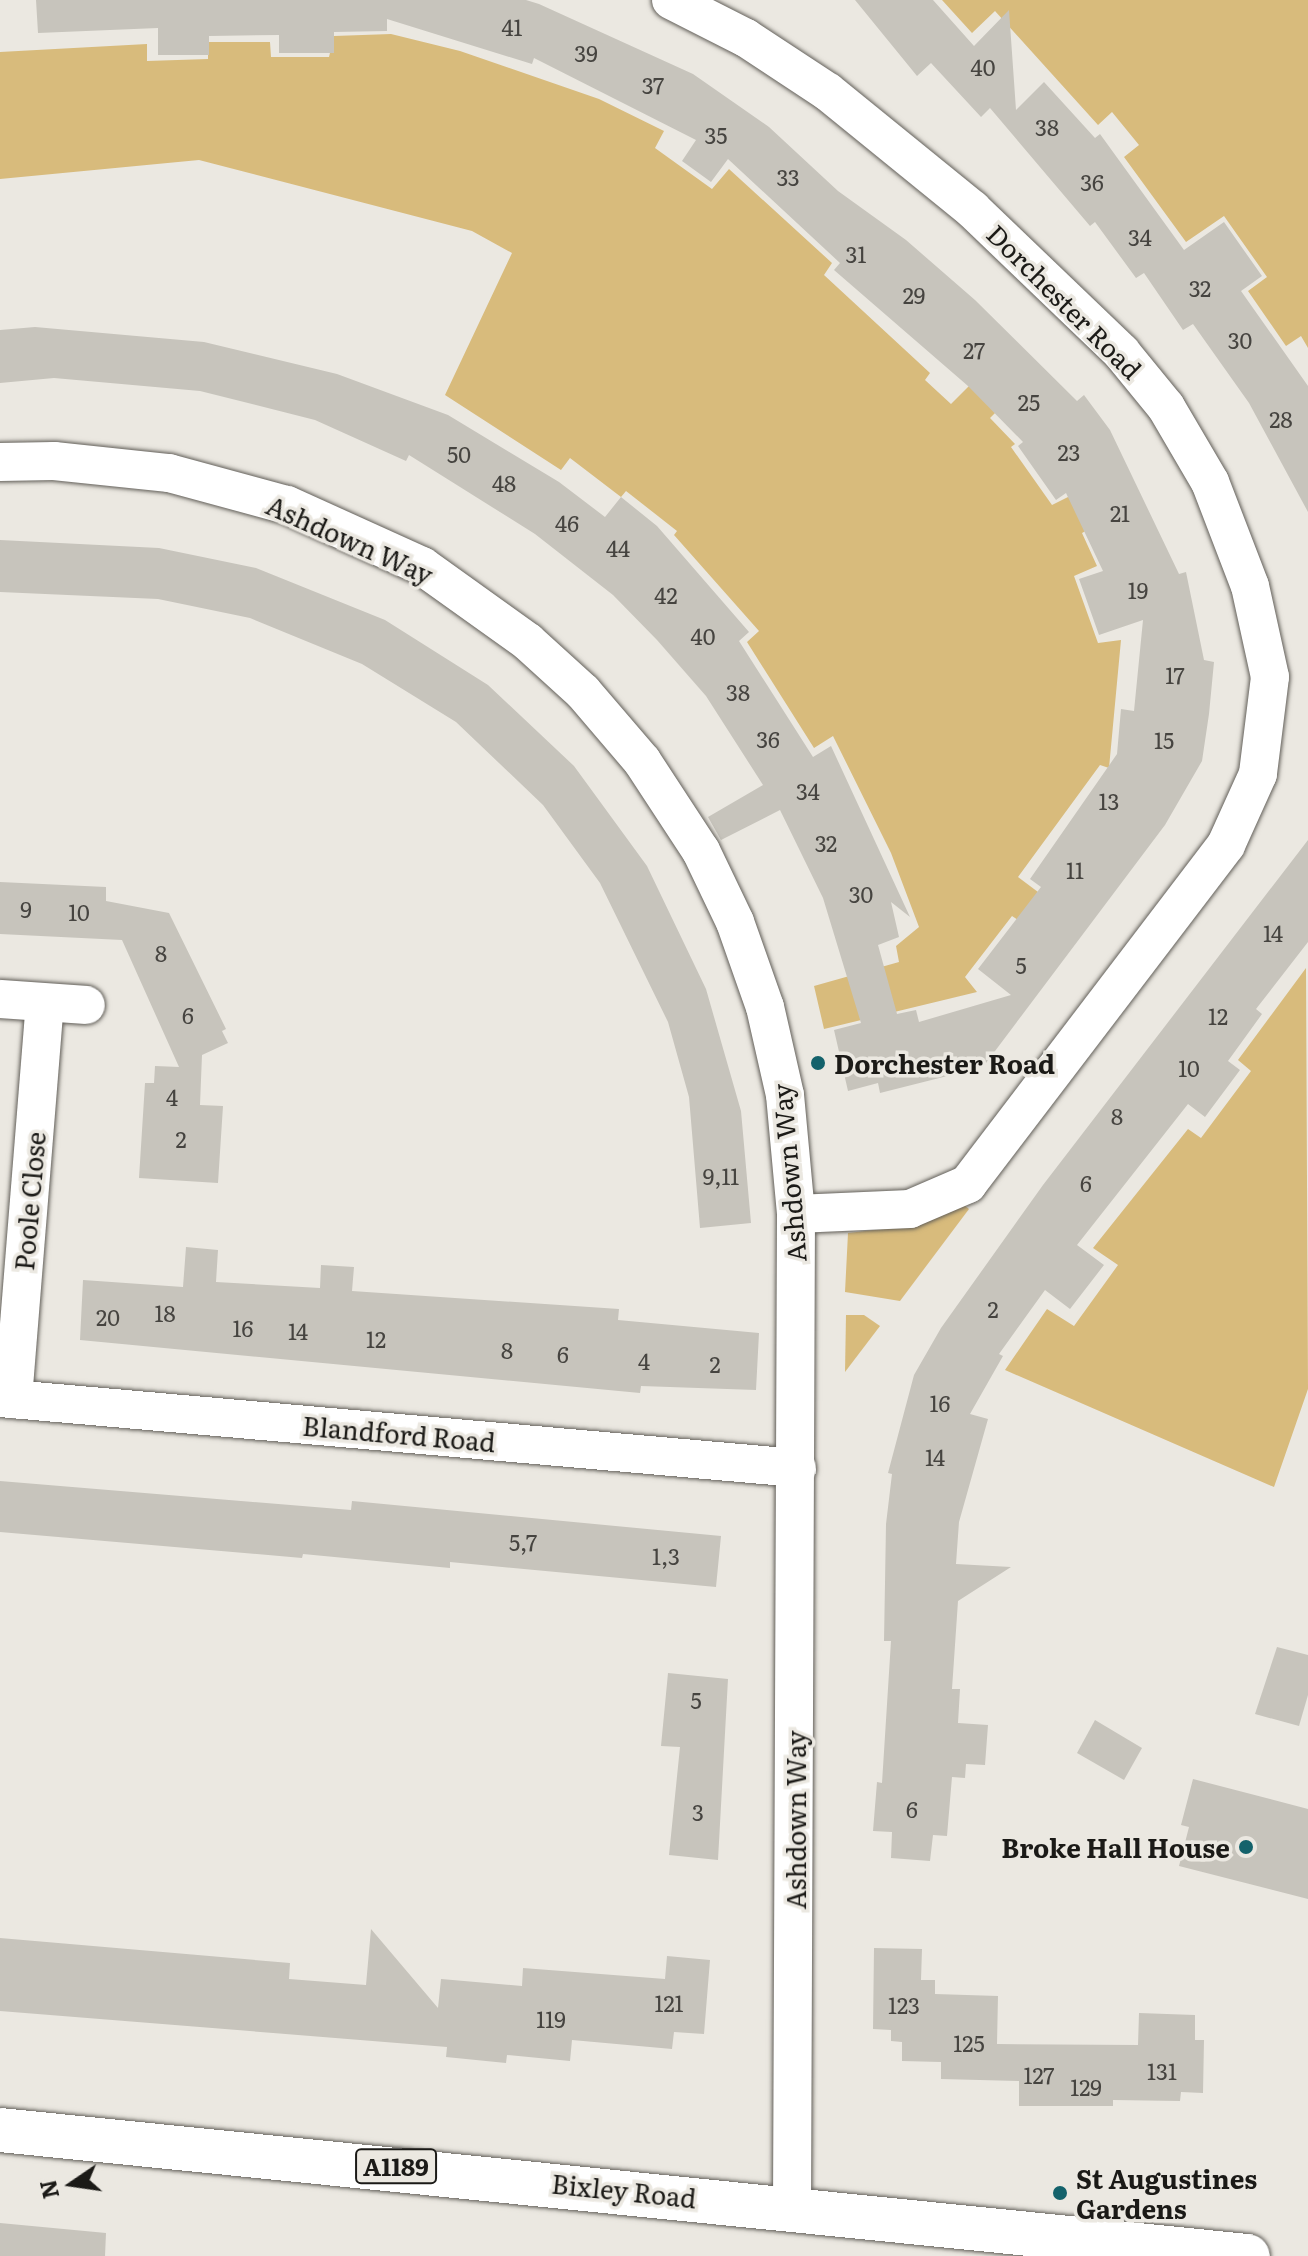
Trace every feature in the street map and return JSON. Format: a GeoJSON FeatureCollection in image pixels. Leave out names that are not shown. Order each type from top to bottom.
{"type":"FeatureCollection","features":[{"type":"Feature","properties":{"kind":"main road","name":"Bixley Road"},"geometry":{"type":"LineString","coordinates":[[0,2130],[792,2208],[1133,2251],[1248,2256]]}},
{"type":"Feature","properties":{"kind":"street","name":"Dorchester Road"},"geometry":{"type":"LineString","coordinates":[[671,0],[746,38],[828,92],[972,209],[1121,352],[1166,407],[1210,482],[1250,586],[1270,677],[1258,774],[1226,845],[968,1184],[910,1209],[796,1214]]}},
{"type":"Feature","properties":{"kind":"street","name":"Ashdown Way"},"geometry":{"type":"LineString","coordinates":[[0,462],[54,461],[169,473],[287,505],[422,566],[528,642],[583,692],[642,761],[701,851],[735,922],[765,1007],[785,1095],[796,1214],[792,2208]]}},
{"type":"Feature","properties":{"kind":"street"},"geometry":{"type":"LineString","coordinates":[[0,999],[86,1005]]}},
{"type":"Feature","properties":{"kind":"street","name":"Poole Close"},"geometry":{"type":"LineString","coordinates":[[6,1399],[45,1003]]}},
{"type":"Feature","properties":{"kind":"street","name":"Blandford Road"},"geometry":{"type":"LineString","coordinates":[[6,1399],[797,1468]]}},
{"type":"Feature","properties":{"kind":"shaded area"},"geometry":{"type":"Polygon","coordinates":[[[942,0],[1308,0],[1308,348],[1301,336],[1286,346],[1248,291],[1267,277],[1224,216],[1186,242],[1124,157],[1139,145],[1112,112],[1098,125],[995,11],[972,33],[942,0]]]}},
{"type":"Feature","properties":{"kind":"shaded area"},"geometry":{"type":"Polygon","coordinates":[[[391,34],[460,51],[599,99],[664,131],[655,148],[712,189],[729,169],[832,263],[824,275],[930,373],[925,380],[951,404],[974,381],[999,409],[990,418],[1015,444],[1011,447],[1052,505],[1074,494],[1091,528],[1082,533],[1097,566],[1074,576],[1098,643],[1121,640],[1109,768],[1100,765],[1018,877],[1046,898],[1027,926],[1012,916],[965,977],[977,992],[824,1029],[814,986],[899,962],[896,946],[919,927],[891,853],[833,736],[814,748],[747,642],[759,631],[674,535],[677,531],[626,491],[621,497],[570,458],[561,470],[445,395],[512,253],[472,231],[199,160],[0,179],[0,52],[147,44],[147,61],[208,59],[208,42],[270,42],[271,57],[329,57],[334,36],[391,34]]]}},
{"type":"Feature","properties":{"kind":"shaded area"},"geometry":{"type":"Polygon","coordinates":[[[1306,968],[1308,1389],[1274,1487],[1005,1370],[1047,1309],[1074,1326],[1118,1265],[1093,1248],[1188,1129],[1201,1138],[1251,1071],[1238,1060],[1306,968]]]}},
{"type":"Feature","properties":{"kind":"shaded area"},"geometry":{"type":"Polygon","coordinates":[[[964,1205],[969,1209],[900,1301],[845,1292],[848,1233],[917,1225],[964,1205]]]}},
{"type":"Feature","properties":{"kind":"shaded area"},"geometry":{"type":"Polygon","coordinates":[[[846,1315],[864,1315],[880,1326],[845,1372],[846,1315]]]}},
{"type":"Feature","properties":{"kind":"building"},"geometry":{"type":"Polygon","coordinates":[[[36,0],[526,0],[539,4],[693,74],[769,127],[838,191],[906,240],[975,300],[1077,401],[1084,395],[1110,430],[1179,574],[1186,572],[1204,660],[1214,662],[1202,761],[1165,825],[983,1067],[880,1093],[878,1083],[848,1091],[834,1030],[861,1023],[823,898],[780,810],[721,840],[708,817],[763,785],[706,696],[657,640],[613,595],[535,534],[409,455],[406,461],[315,420],[200,391],[54,378],[0,383],[0,330],[35,327],[204,342],[337,374],[448,415],[559,482],[605,517],[621,497],[657,526],[749,632],[739,641],[813,757],[831,746],[910,917],[891,902],[899,937],[878,945],[897,1014],[916,1010],[919,1022],[1011,995],[978,969],[1041,887],[1030,879],[1117,754],[1121,709],[1134,711],[1143,620],[1099,635],[1079,579],[1103,571],[1066,493],[1056,500],[1018,446],[1023,442],[968,386],[834,270],[840,263],[728,159],[711,182],[682,161],[696,140],[534,58],[532,64],[387,19],[387,31],[334,32],[334,53],[279,53],[279,35],[209,36],[209,55],[158,55],[158,28],[38,33],[36,0]]]}},
{"type":"Feature","properties":{"kind":"building"},"geometry":{"type":"Polygon","coordinates":[[[855,0],[933,0],[974,46],[1009,10],[1016,110],[1044,82],[1095,138],[1100,134],[1184,250],[1224,222],[1262,276],[1241,291],[1308,386],[1308,512],[1249,403],[1193,324],[1183,330],[1144,273],[1136,278],[1095,222],[1090,226],[990,108],[981,117],[931,63],[917,76],[855,0]]]}},
{"type":"Feature","properties":{"kind":"building"},"geometry":{"type":"Polygon","coordinates":[[[0,540],[159,548],[256,568],[385,620],[488,685],[574,766],[647,866],[706,989],[741,1111],[751,1223],[700,1228],[689,1097],[668,1022],[600,883],[543,805],[456,722],[362,664],[250,618],[158,599],[0,592],[0,540]]]}},
{"type":"Feature","properties":{"kind":"building"},"geometry":{"type":"Polygon","coordinates":[[[1308,840],[1308,942],[1256,1009],[1262,1014],[1228,1061],[1240,1070],[1205,1117],[1188,1104],[1077,1245],[1104,1265],[1070,1309],[1045,1290],[999,1354],[1003,1356],[970,1414],[988,1419],[959,1522],[956,1564],[1011,1567],[958,1601],[952,1689],[960,1689],[958,1723],[988,1725],[985,1765],[966,1764],[965,1778],[952,1777],[947,1836],[933,1835],[930,1861],[891,1858],[892,1832],[873,1831],[877,1782],[882,1783],[891,1641],[884,1641],[886,1524],[892,1474],[888,1473],[914,1375],[941,1328],[1043,1185],[1308,840]]]}},
{"type":"Feature","properties":{"kind":"building"},"geometry":{"type":"Polygon","coordinates":[[[0,882],[106,887],[106,901],[169,913],[226,1029],[222,1031],[228,1043],[202,1055],[200,1105],[223,1106],[218,1183],[139,1178],[145,1083],[154,1083],[155,1066],[179,1067],[122,940],[0,934],[0,882]]]}},
{"type":"Feature","properties":{"kind":"building"},"geometry":{"type":"Polygon","coordinates":[[[186,1247],[218,1250],[216,1282],[320,1288],[321,1265],[354,1267],[352,1291],[619,1309],[618,1320],[759,1333],[756,1390],[641,1386],[640,1393],[80,1340],[83,1280],[183,1287],[186,1247]]]}},
{"type":"Feature","properties":{"kind":"building"},"geometry":{"type":"Polygon","coordinates":[[[0,1481],[351,1510],[352,1501],[721,1536],[716,1587],[450,1562],[450,1568],[0,1532],[0,1481]]]}},
{"type":"Feature","properties":{"kind":"building"},"geometry":{"type":"Polygon","coordinates":[[[1277,1647],[1308,1655],[1308,1695],[1299,1726],[1255,1714],[1277,1647]]]}},
{"type":"Feature","properties":{"kind":"building"},"geometry":{"type":"Polygon","coordinates":[[[668,1673],[728,1679],[718,1860],[669,1855],[680,1747],[661,1746],[668,1673]]]}},
{"type":"Feature","properties":{"kind":"building"},"geometry":{"type":"Polygon","coordinates":[[[1095,1720],[1142,1748],[1124,1780],[1077,1753],[1095,1720]]]}},
{"type":"Feature","properties":{"kind":"building","name":"Broke Hall House"},"geometry":{"type":"Polygon","coordinates":[[[1193,1779],[1308,1809],[1308,1899],[1179,1866],[1189,1827],[1181,1825],[1193,1779]]]}},
{"type":"Feature","properties":{"kind":"building"},"geometry":{"type":"Polygon","coordinates":[[[371,1929],[438,2008],[441,1979],[522,1986],[523,1968],[665,1979],[667,1956],[710,1960],[704,2034],[674,2032],[672,2049],[572,2040],[570,2061],[507,2055],[506,2063],[446,2057],[447,2047],[0,2011],[0,1938],[290,1963],[289,1979],[366,1985],[371,1929]]]}},
{"type":"Feature","properties":{"kind":"building"},"geometry":{"type":"Polygon","coordinates":[[[874,1948],[922,1949],[921,1980],[935,1980],[935,1994],[998,1996],[997,2044],[1138,2045],[1139,2013],[1195,2015],[1195,2040],[1204,2040],[1203,2093],[1181,2092],[1180,2101],[1113,2100],[1113,2106],[1019,2106],[1019,2081],[941,2079],[941,2062],[902,2061],[902,2042],[891,2041],[891,2030],[873,2029],[874,1948]]]}},
{"type":"Feature","properties":{"kind":"building"},"geometry":{"type":"Polygon","coordinates":[[[0,2223],[106,2233],[105,2256],[0,2256],[0,2223]]]}},
{"type":"Feature","properties":{"kind":"place","name":"Dorchester Road"},"geometry":{"type":"Point","coordinates":[818,1063]}},
{"type":"Feature","properties":{"kind":"place","name":"Broke Hall House"},"geometry":{"type":"Point","coordinates":[1246,1847]}},
{"type":"Feature","properties":{"kind":"place","name":"St Augustines Gardens"},"geometry":{"type":"Point","coordinates":[1060,2193]}}]}
